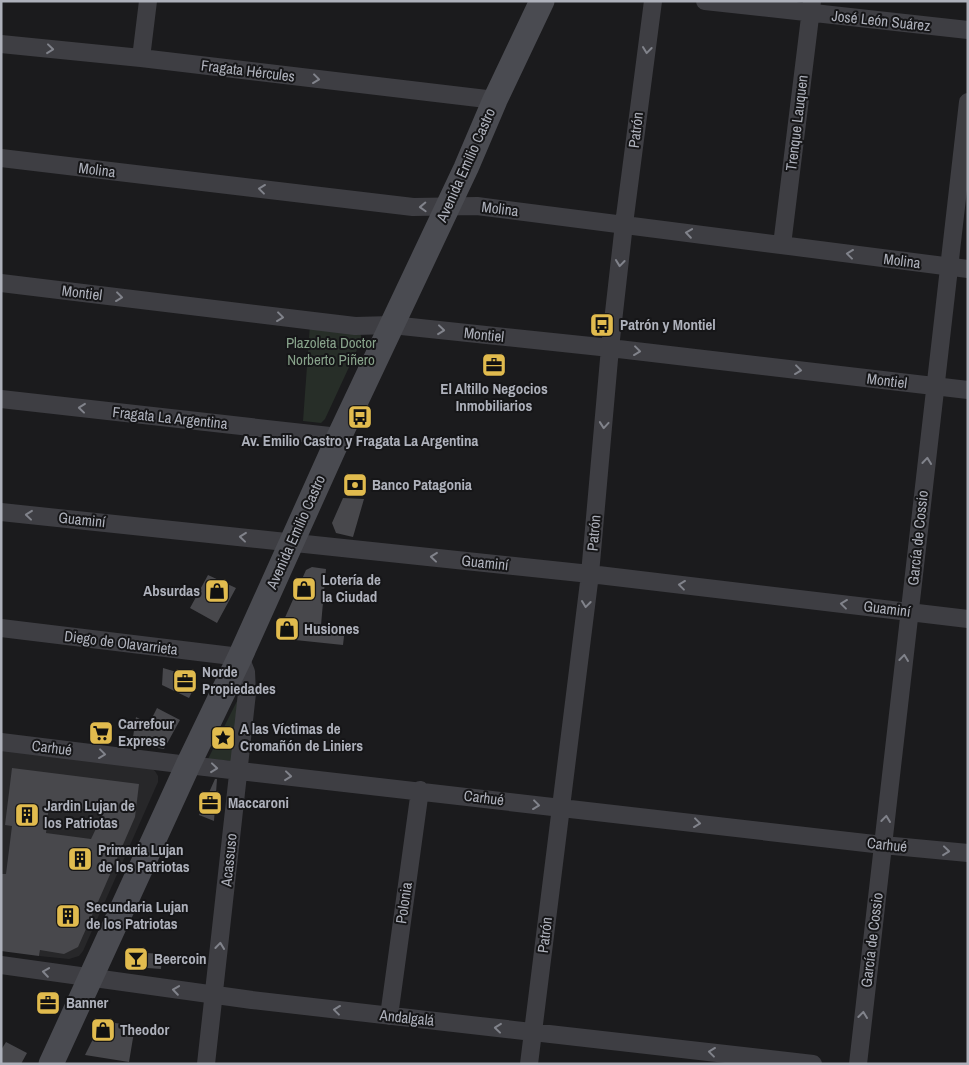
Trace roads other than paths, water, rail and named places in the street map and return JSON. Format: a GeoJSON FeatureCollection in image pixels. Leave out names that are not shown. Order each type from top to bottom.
{"type":"FeatureCollection","features":[{"type":"Feature","properties":{"kind":"main road","name":"Avenida Emilio Castro"},"geometry":{"type":"LineString","coordinates":[[51,1064],[542,1]]}},
{"type":"Feature","properties":{"kind":"street"},"geometry":{"type":"LineString","coordinates":[[141,58],[148,1]]}},
{"type":"Feature","properties":{"kind":"street","name":"Patrón"},"geometry":{"type":"LineString","coordinates":[[529,1064],[590,574],[610,348],[653,1]]}},
{"type":"Feature","properties":{"kind":"street","name":"José León Suárez"},"geometry":{"type":"LineString","coordinates":[[705,1],[811,8],[968,30]]}},
{"type":"Feature","properties":{"kind":"street","name":"Trenque Lauquen"},"geometry":{"type":"LineString","coordinates":[[782,246],[811,8]]}},
{"type":"Feature","properties":{"kind":"street","name":"Fragata Hércules"},"geometry":{"type":"LineString","coordinates":[[1,44],[141,58],[495,100]]}},
{"type":"Feature","properties":{"kind":"street","name":"García de Cossio"},"geometry":{"type":"LineString","coordinates":[[858,1064],[968,102]]}},
{"type":"Feature","properties":{"kind":"street","name":"Molina"},"geometry":{"type":"LineString","coordinates":[[1,158],[413,207],[477,206],[968,269]]}},
{"type":"Feature","properties":{"kind":"street","name":"Montiel"},"geometry":{"type":"LineString","coordinates":[[1,283],[355,326],[392,325],[610,348],[968,390]]}},
{"type":"Feature","properties":{"kind":"street","name":"Fragata La Argentina"},"geometry":{"type":"LineString","coordinates":[[1,399],[339,437]]}},
{"type":"Feature","properties":{"kind":"street","name":"Guaminí"},"geometry":{"type":"LineString","coordinates":[[1,512],[590,574],[968,619]]}},
{"type":"Feature","properties":{"kind":"street","name":"Diego de Olavarrieta"},"geometry":{"type":"LineString","coordinates":[[1,628],[240,657]]}},
{"type":"Feature","properties":{"kind":"street","name":"Acassuso"},"geometry":{"type":"LineString","coordinates":[[206,1064],[246,693],[246,672],[240,657]]}},
{"type":"Feature","properties":{"kind":"street","name":"Carhué"},"geometry":{"type":"LineString","coordinates":[[1,742],[883,845],[968,853]]}},
{"type":"Feature","properties":{"kind":"street","name":"Polonia"},"geometry":{"type":"LineString","coordinates":[[389,1016],[420,790]]}},
{"type":"Feature","properties":{"kind":"street","name":"Andalgalá"},"geometry":{"type":"LineString","coordinates":[[1,965],[214,995],[813,1064]]}},
{"type":"Feature","properties":{"kind":"place","name":"Patrón y Montiel"},"geometry":{"type":"Point","coordinates":[602,325]}},
{"type":"Feature","properties":{"kind":"place","name":"El Altillo Negocios Inmobiliarios"},"geometry":{"type":"Point","coordinates":[494,365]}},
{"type":"Feature","properties":{"kind":"place","name":"Av. Emilio Castro y Fragata La Argentina"},"geometry":{"type":"Point","coordinates":[360,417]}},
{"type":"Feature","properties":{"kind":"place","name":"Banco Patagonia"},"geometry":{"type":"Point","coordinates":[355,485]}},
{"type":"Feature","properties":{"kind":"place","name":"Lotería de la Ciudad"},"geometry":{"type":"Point","coordinates":[304,589]}},
{"type":"Feature","properties":{"kind":"place","name":"Absurdas"},"geometry":{"type":"Point","coordinates":[217,591]}},
{"type":"Feature","properties":{"kind":"place","name":"Husiones"},"geometry":{"type":"Point","coordinates":[287,629]}},
{"type":"Feature","properties":{"kind":"place","name":"Norde Propiedades"},"geometry":{"type":"Point","coordinates":[185,681]}},
{"type":"Feature","properties":{"kind":"place","name":"Carrefour Express"},"geometry":{"type":"Point","coordinates":[101,733]}},
{"type":"Feature","properties":{"kind":"place","name":"A las Víctimas de Cromañón de Liniers"},"geometry":{"type":"Point","coordinates":[223,738]}},
{"type":"Feature","properties":{"kind":"place","name":"Maccaroni"},"geometry":{"type":"Point","coordinates":[210,803]}},
{"type":"Feature","properties":{"kind":"place","name":"Jardin Lujan de los Patriotas"},"geometry":{"type":"Point","coordinates":[27,815]}},
{"type":"Feature","properties":{"kind":"place","name":"Primaria Lujan de los Patriotas"},"geometry":{"type":"Point","coordinates":[80,859]}},
{"type":"Feature","properties":{"kind":"place","name":"Secundaria Lujan de los Patriotas"},"geometry":{"type":"Point","coordinates":[68,916]}},
{"type":"Feature","properties":{"kind":"place","name":"Beercoin"},"geometry":{"type":"Point","coordinates":[136,959]}},
{"type":"Feature","properties":{"kind":"place","name":"Banner"},"geometry":{"type":"Point","coordinates":[48,1003]}},
{"type":"Feature","properties":{"kind":"place","name":"Theodor"},"geometry":{"type":"Point","coordinates":[103,1030]}},
{"type":"Feature","properties":{"kind":"park label","name":"Plazoleta Doctor Norberto Piñero"},"geometry":{"type":"Point","coordinates":[331,352]}}]}
